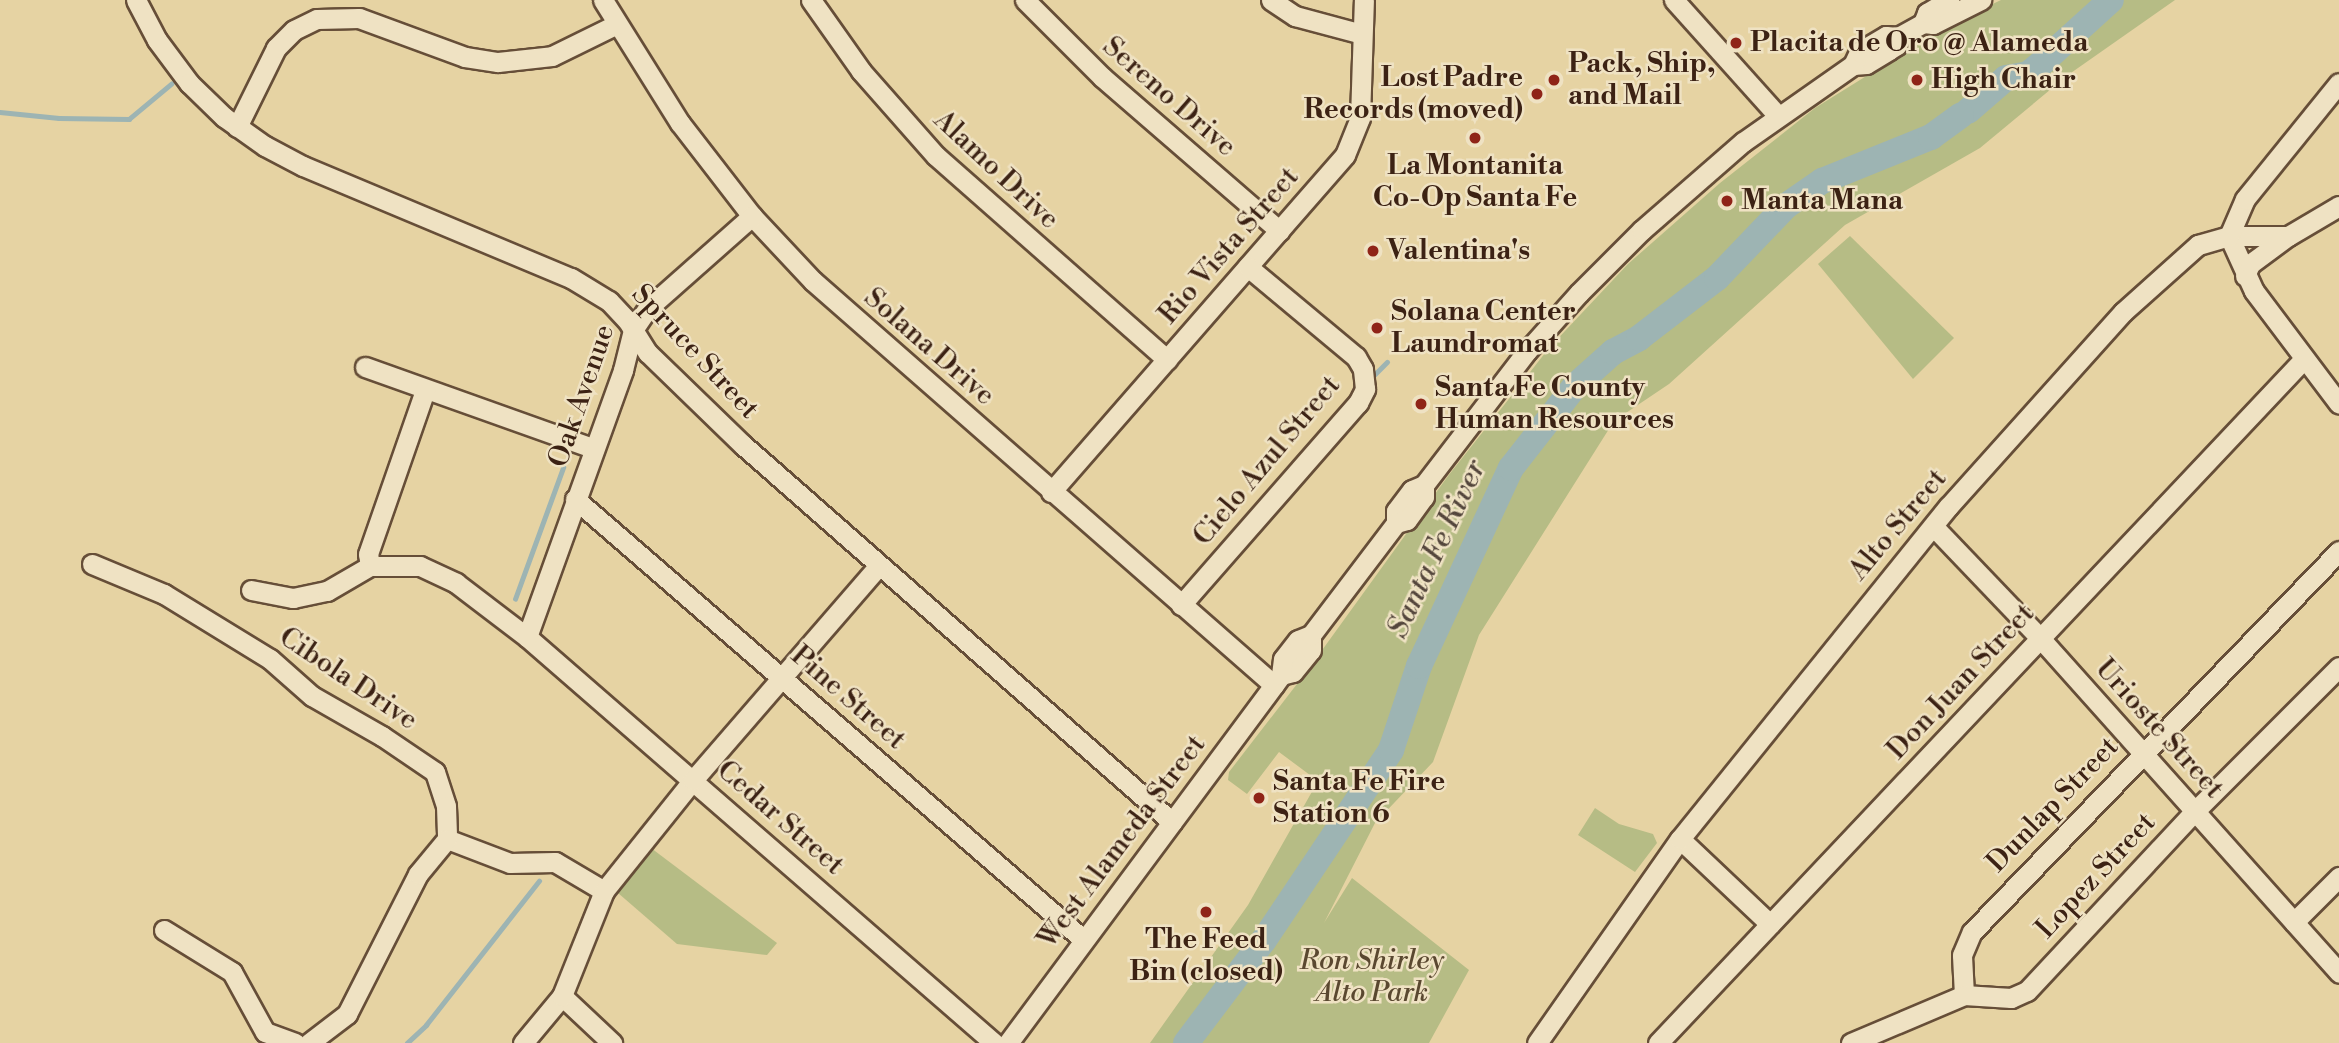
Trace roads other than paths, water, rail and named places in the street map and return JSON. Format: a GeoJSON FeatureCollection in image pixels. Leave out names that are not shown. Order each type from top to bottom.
{"type":"FeatureCollection","features":[{"type":"Feature","properties":{"kind":"street","name":"Spruce Street"},"geometry":{"type":"LineString","coordinates":[[136,0],[178,69],[207,101],[237,127],[303,166],[571,278],[610,301],[648,352],[743,445],[1172,822]]}},
{"type":"Feature","properties":{"kind":"street","name":"Solana Drive"},"geometry":{"type":"LineString","coordinates":[[603,0],[680,123],[752,216],[850,315],[1181,605],[1278,680]]}},
{"type":"Feature","properties":{"kind":"street","name":"Alamo Drive"},"geometry":{"type":"LineString","coordinates":[[811,0],[874,88],[936,156],[1167,360]]}},
{"type":"Feature","properties":{"kind":"street","name":"Sereno Drive"},"geometry":{"type":"LineString","coordinates":[[1025,0],[1102,77],[1280,231]]}},
{"type":"Feature","properties":{"kind":"street"},"geometry":{"type":"LineString","coordinates":[[1271,0],[1295,16],[1362,34]]}},
{"type":"Feature","properties":{"kind":"street","name":"Rio Vista Street"},"geometry":{"type":"LineString","coordinates":[[1051,492],[1280,231],[1351,144],[1362,102],[1364,0]]}},
{"type":"Feature","properties":{"kind":"street"},"geometry":{"type":"LineString","coordinates":[[1674,0],[1778,116]]}},
{"type":"Feature","properties":{"kind":"street","name":"West Alameda Street"},"geometry":{"type":"LineString","coordinates":[[1923,23],[1927,13],[1949,0]]}},
{"type":"Feature","properties":{"kind":"street","name":"West Alameda Street"},"geometry":{"type":"LineString","coordinates":[[1008,1043],[1278,680],[1283,659],[1298,640],[1311,635],[1396,523],[1396,510],[1412,490],[1424,485],[1514,368],[1579,293],[1675,200],[1778,116],[1853,65],[1859,52],[1882,38],[1890,35],[1898,37],[1923,23],[1933,24],[1981,0]]}},
{"type":"Feature","properties":{"kind":"street"},"geometry":{"type":"LineString","coordinates":[[237,127],[276,48],[294,30],[317,19],[359,18],[448,51],[498,62],[552,56],[617,24]]}},
{"type":"Feature","properties":{"kind":"street"},"geometry":{"type":"LineString","coordinates":[[2339,83],[2245,199],[2229,236],[2245,276],[2339,404]]}},
{"type":"Feature","properties":{"kind":"street"},"geometry":{"type":"LineString","coordinates":[[2245,276],[2250,264],[2288,236],[2339,206]]}},
{"type":"Feature","properties":{"kind":"street","name":"Oak Avenue"},"geometry":{"type":"LineString","coordinates":[[527,636],[623,370],[633,330],[648,308],[752,216]]}},
{"type":"Feature","properties":{"kind":"street","name":"Alto Street"},"geometry":{"type":"LineString","coordinates":[[1537,1043],[1680,839],[1933,526],[2123,312],[2198,245],[2229,236],[2288,236]]}},
{"type":"Feature","properties":{"kind":"street","name":"Cielo Azul Street"},"geometry":{"type":"LineString","coordinates":[[1181,605],[1358,403],[1365,389],[1363,369],[1356,357],[1248,267]]}},
{"type":"Feature","properties":{"kind":"street","name":"Don Juan Street"},"geometry":{"type":"LineString","coordinates":[[1658,1043],[2304,359]]}},
{"type":"Feature","properties":{"kind":"street"},"geometry":{"type":"LineString","coordinates":[[365,367],[593,448]]}},
{"type":"Feature","properties":{"kind":"street"},"geometry":{"type":"LineString","coordinates":[[251,590],[293,598],[327,591],[370,566],[368,554],[425,390]]}},
{"type":"Feature","properties":{"kind":"street","name":"Pine Street"},"geometry":{"type":"LineString","coordinates":[[575,499],[1084,940]]}},
{"type":"Feature","properties":{"kind":"street","name":"Urioste Street"},"geometry":{"type":"LineString","coordinates":[[1933,526],[2040,638],[2339,972]]}},
{"type":"Feature","properties":{"kind":"street","name":"Dunlap Street"},"geometry":{"type":"LineString","coordinates":[[1964,995],[1962,955],[1972,932],[2339,551]]}},
{"type":"Feature","properties":{"kind":"street","name":"Cibola Drive"},"geometry":{"type":"LineString","coordinates":[[92,564],[164,594],[270,659],[313,696],[382,736],[435,772],[446,806],[447,839]]}},
{"type":"Feature","properties":{"kind":"street"},"geometry":{"type":"LineString","coordinates":[[523,1043],[562,996],[604,891],[693,780],[879,565]]}},
{"type":"Feature","properties":{"kind":"street","name":"Cedar Street"},"geometry":{"type":"LineString","coordinates":[[370,566],[420,566],[456,583],[527,636],[994,1043]]}},
{"type":"Feature","properties":{"kind":"street","name":"Lopez Street"},"geometry":{"type":"LineString","coordinates":[[1851,1043],[1964,995],[2011,998],[2027,991],[2194,811],[2339,667]]}},
{"type":"Feature","properties":{"kind":"street"},"geometry":{"type":"LineString","coordinates":[[309,1043],[347,1014],[418,874],[447,839],[510,863],[555,862],[604,891]]}},
{"type":"Feature","properties":{"kind":"street"},"geometry":{"type":"LineString","coordinates":[[1680,839],[1770,924]]}},
{"type":"Feature","properties":{"kind":"street"},"geometry":{"type":"LineString","coordinates":[[2294,922],[2339,877]]}},
{"type":"Feature","properties":{"kind":"street"},"geometry":{"type":"LineString","coordinates":[[164,930],[232,972],[265,1032],[295,1043]]}},
{"type":"Feature","properties":{"kind":"street"},"geometry":{"type":"LineString","coordinates":[[562,996],[612,1043]]}},
{"type":"Feature","properties":{"kind":"waterway","name":"Santa Fe River"},"geometry":{"type":"LineString","coordinates":[[1968,111],[2006,78],[2028,74],[2036,68],[2111,0]]}},
{"type":"Feature","properties":{"kind":"waterway"},"geometry":{"type":"LineString","coordinates":[[0,112],[59,118],[129,119],[171,84]]}},
{"type":"Feature","properties":{"kind":"waterway","name":"Santa Fe River"},"geometry":{"type":"LineString","coordinates":[[1186,1043],[1264,940],[1391,750],[1419,666],[1511,468],[1575,386],[1613,352],[1639,338],[1717,278],[1786,206],[1822,181],[1931,137],[1961,115]]}},
{"type":"Feature","properties":{"kind":"waterway"},"geometry":{"type":"LineString","coordinates":[[1372,377],[1387,362]]}},
{"type":"Feature","properties":{"kind":"waterway"},"geometry":{"type":"LineString","coordinates":[[515,599],[563,468]]}},
{"type":"Feature","properties":{"kind":"waterway"},"geometry":{"type":"LineString","coordinates":[[407,1043],[426,1025],[539,881]]}},
{"type":"Feature","properties":{"kind":"place","name":"Placita de Oro @ Alameda"},"geometry":{"type":"Point","coordinates":[1736,43]}},
{"type":"Feature","properties":{"kind":"place","name":"Pack, Ship, and Mail"},"geometry":{"type":"Point","coordinates":[1554,80]}},
{"type":"Feature","properties":{"kind":"place","name":"High Chair"},"geometry":{"type":"Point","coordinates":[1917,80]}},
{"type":"Feature","properties":{"kind":"place","name":"Lost Padre Records (moved)"},"geometry":{"type":"Point","coordinates":[1537,94]}},
{"type":"Feature","properties":{"kind":"place","name":"La Montanita Co-Op Santa Fe"},"geometry":{"type":"Point","coordinates":[1475,138]}},
{"type":"Feature","properties":{"kind":"place","name":"Manta Mana"},"geometry":{"type":"Point","coordinates":[1727,201]}},
{"type":"Feature","properties":{"kind":"place","name":"Valentina's"},"geometry":{"type":"Point","coordinates":[1373,251]}},
{"type":"Feature","properties":{"kind":"place","name":"Solana Center Laundromat"},"geometry":{"type":"Point","coordinates":[1377,328]}},
{"type":"Feature","properties":{"kind":"place","name":"Santa Fe County Human Resources"},"geometry":{"type":"Point","coordinates":[1421,404]}},
{"type":"Feature","properties":{"kind":"place","name":"Santa Fe Fire Station 6"},"geometry":{"type":"Point","coordinates":[1259,798]}},
{"type":"Feature","properties":{"kind":"place","name":"The Feed Bin (closed)"},"geometry":{"type":"Point","coordinates":[1206,912]}},
{"type":"Feature","properties":{"kind":"park label","name":"Ron Shirley Alto Park"},"geometry":{"type":"Point","coordinates":[1372,977]}}]}
